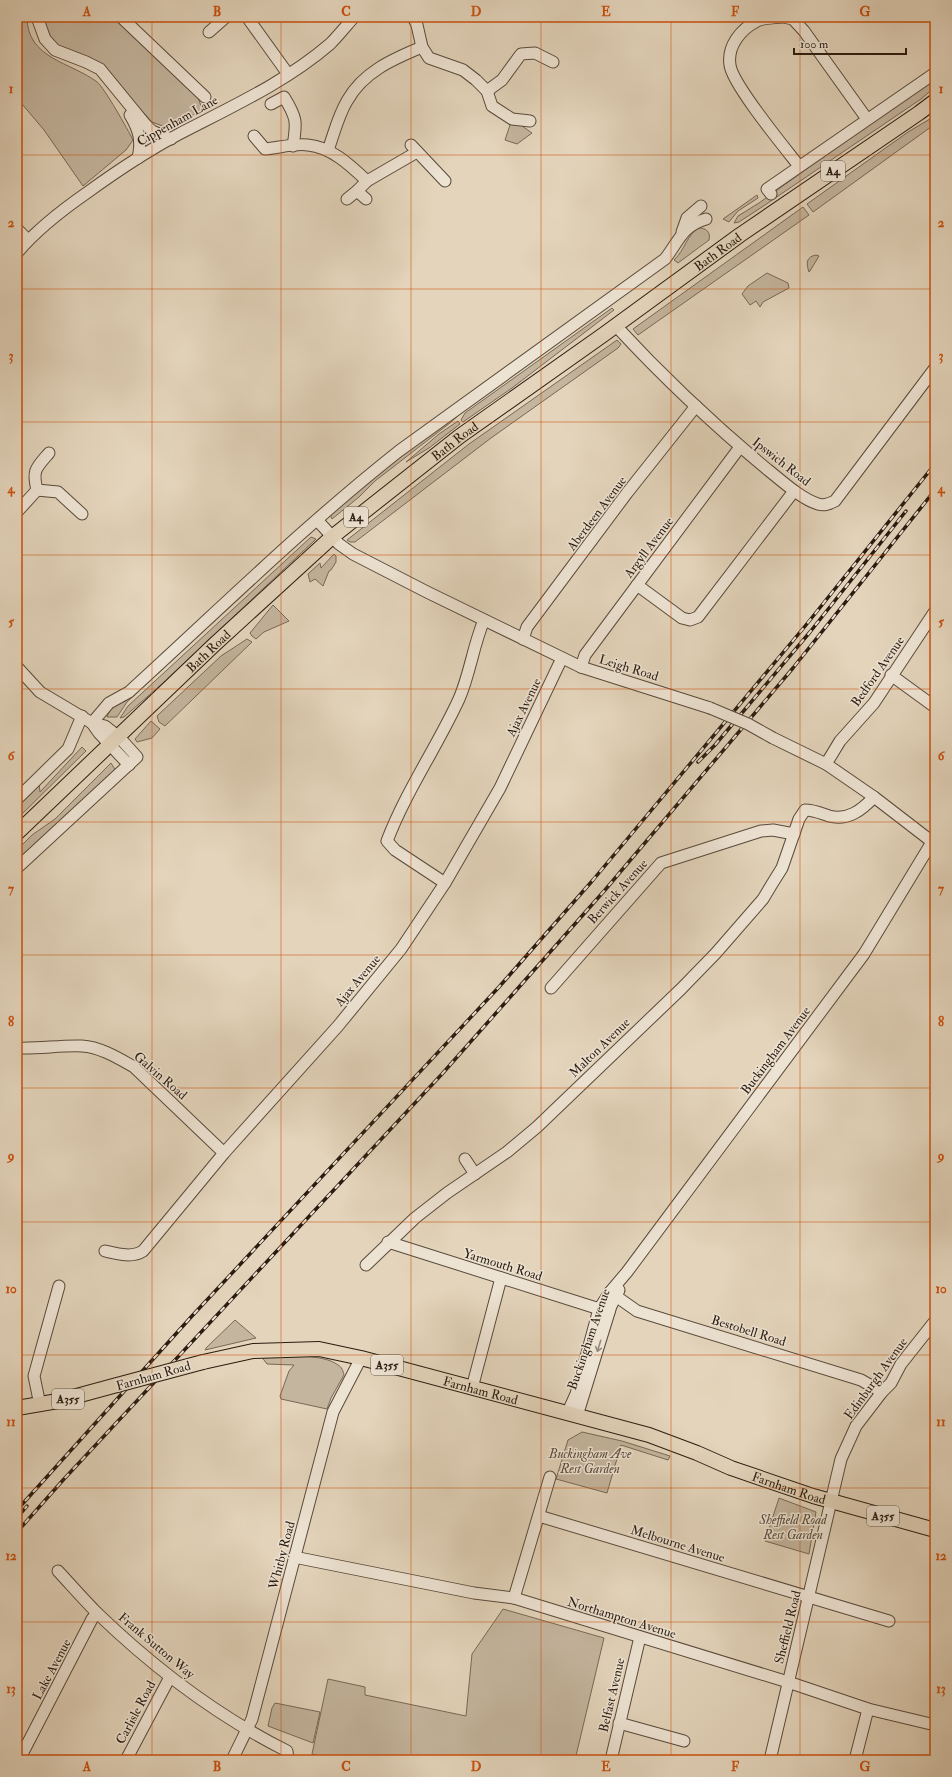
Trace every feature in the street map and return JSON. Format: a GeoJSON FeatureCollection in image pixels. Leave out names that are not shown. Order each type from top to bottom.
{"type":"FeatureCollection","features":[{"type":"Feature","properties":{"kind":"main road","name":"Bath Road"},"geometry":{"type":"LineString","coordinates":[[17,834],[332,537],[460,436],[616,326],[740,235],[935,101]]}},
{"type":"Feature","properties":{"kind":"main road","name":"Farnham Road"},"geometry":{"type":"LineString","coordinates":[[17,1408],[40,1405],[228,1355],[253,1351],[319,1349],[361,1358],[649,1435],[697,1453],[731,1468],[832,1501],[935,1530]]}},
{"type":"Feature","properties":{"kind":"street"},"geometry":{"type":"LineString","coordinates":[[37,17],[45,39],[55,50],[100,69],[152,131],[171,139]]}},
{"type":"Feature","properties":{"kind":"street"},"geometry":{"type":"LineString","coordinates":[[121,17],[205,97]]}},
{"type":"Feature","properties":{"kind":"street"},"geometry":{"type":"LineString","coordinates":[[248,17],[288,74]]}},
{"type":"Feature","properties":{"kind":"street","name":"Cippenham Lane"},"geometry":{"type":"LineString","coordinates":[[17,253],[28,240],[58,213],[138,158],[261,91],[288,74],[330,44],[354,17]]}},
{"type":"Feature","properties":{"kind":"street"},"geometry":{"type":"LineString","coordinates":[[413,17],[417,25],[422,47],[429,58],[463,70],[487,91],[492,106],[512,118],[530,121]]}},
{"type":"Feature","properties":{"kind":"street"},"geometry":{"type":"LineString","coordinates":[[799,166],[736,83],[730,66],[732,50],[740,32],[758,21],[787,17],[804,31],[867,119]]}},
{"type":"Feature","properties":{"kind":"street"},"geometry":{"type":"LineString","coordinates":[[209,32],[218,19]]}},
{"type":"Feature","properties":{"kind":"street"},"geometry":{"type":"LineString","coordinates":[[328,150],[346,102],[361,81],[393,59],[422,47]]}},
{"type":"Feature","properties":{"kind":"street"},"geometry":{"type":"LineString","coordinates":[[487,91],[502,80],[521,54],[535,53],[553,62]]}},
{"type":"Feature","properties":{"kind":"street"},"geometry":{"type":"LineString","coordinates":[[772,194],[767,189],[935,73]]}},
{"type":"Feature","properties":{"kind":"street"},"geometry":{"type":"LineString","coordinates":[[271,104],[284,96],[294,113],[296,126],[293,146]]}},
{"type":"Feature","properties":{"kind":"street"},"geometry":{"type":"LineString","coordinates":[[127,102],[129,113],[138,128],[140,137],[141,146],[138,158]]}},
{"type":"Feature","properties":{"kind":"street"},"geometry":{"type":"LineString","coordinates":[[254,136],[265,149],[307,145],[328,150],[350,165],[367,181]]}},
{"type":"Feature","properties":{"kind":"street"},"geometry":{"type":"LineString","coordinates":[[347,199],[367,181],[414,148],[445,181]]}},
{"type":"Feature","properties":{"kind":"street"},"geometry":{"type":"LineString","coordinates":[[357,191],[366,199]]}},
{"type":"Feature","properties":{"kind":"street"},"geometry":{"type":"LineString","coordinates":[[92,723],[109,703],[129,692],[317,520],[399,451],[665,259],[681,234],[687,218],[701,206]]}},
{"type":"Feature","properties":{"kind":"street"},"geometry":{"type":"LineString","coordinates":[[681,234],[692,224],[706,219]]}},
{"type":"Feature","properties":{"kind":"street"},"geometry":{"type":"LineString","coordinates":[[17,229],[28,240]]}},
{"type":"Feature","properties":{"kind":"street","name":"Ipswich Road"},"geometry":{"type":"LineString","coordinates":[[616,326],[696,406],[740,446],[794,491],[817,504],[828,505],[835,501],[935,368]]}},
{"type":"Feature","properties":{"kind":"street","name":"Aberdeen Avenue"},"geometry":{"type":"LineString","coordinates":[[522,639],[527,628],[627,493],[696,406]]}},
{"type":"Feature","properties":{"kind":"street","name":"Argyll Avenue"},"geometry":{"type":"LineString","coordinates":[[580,667],[585,655],[740,446]]}},
{"type":"Feature","properties":{"kind":"street"},"geometry":{"type":"LineString","coordinates":[[37,490],[34,476],[39,464],[49,453]]}},
{"type":"Feature","properties":{"kind":"street"},"geometry":{"type":"LineString","coordinates":[[17,512],[37,490]]}},
{"type":"Feature","properties":{"kind":"street"},"geometry":{"type":"LineString","coordinates":[[37,490],[58,492],[82,514]]}},
{"type":"Feature","properties":{"kind":"street"},"geometry":{"type":"LineString","coordinates":[[637,585],[682,618],[690,620],[698,618],[794,491]]}},
{"type":"Feature","properties":{"kind":"street","name":"Leigh Road"},"geometry":{"type":"LineString","coordinates":[[317,520],[339,544],[358,557],[580,667],[710,708],[748,724],[826,764],[934,841]]}},
{"type":"Feature","properties":{"kind":"street","name":"Bedford Avenue"},"geometry":{"type":"LineString","coordinates":[[826,764],[840,741],[874,703],[891,675],[934,614]]}},
{"type":"Feature","properties":{"kind":"street"},"geometry":{"type":"LineString","coordinates":[[445,882],[395,850],[387,841],[404,800],[459,698],[476,640],[484,620]]}},
{"type":"Feature","properties":{"kind":"street","name":"Ajax Avenue"},"geometry":{"type":"LineString","coordinates":[[105,1251],[122,1255],[137,1255],[143,1251],[224,1152],[374,984],[401,949],[445,882],[500,788],[562,658]]}},
{"type":"Feature","properties":{"kind":"street"},"geometry":{"type":"LineString","coordinates":[[17,667],[40,692],[92,723],[105,726],[128,765]]}},
{"type":"Feature","properties":{"kind":"street"},"geometry":{"type":"LineString","coordinates":[[891,675],[935,707]]}},
{"type":"Feature","properties":{"kind":"street"},"geometry":{"type":"LineString","coordinates":[[17,799],[68,749],[82,716]]}},
{"type":"Feature","properties":{"kind":"street"},"geometry":{"type":"LineString","coordinates":[[17,868],[137,757],[114,741]]}},
{"type":"Feature","properties":{"kind":"street","name":"Malton Avenue"},"geometry":{"type":"LineString","coordinates":[[366,1265],[388,1242],[447,1193],[508,1152],[537,1127],[681,989],[731,938],[763,899],[782,868],[799,819],[804,810],[812,810],[831,816],[851,816],[865,807],[874,797]]}},
{"type":"Feature","properties":{"kind":"street","name":"Berwick Avenue"},"geometry":{"type":"LineString","coordinates":[[551,988],[661,862],[761,831],[772,830],[794,834]]}},
{"type":"Feature","properties":{"kind":"street","name":"Buckingham Avenue"},"geometry":{"type":"LineString","coordinates":[[572,1415],[576,1394],[604,1310],[613,1294],[864,954],[934,841]]}},
{"type":"Feature","properties":{"kind":"street","name":"Galvin Road"},"geometry":{"type":"LineString","coordinates":[[17,1048],[83,1046],[120,1059],[134,1067],[224,1152]]}},
{"type":"Feature","properties":{"kind":"street"},"geometry":{"type":"LineString","coordinates":[[465,1159],[475,1174]]}},
{"type":"Feature","properties":{"kind":"street","name":"Yarmouth Road"},"geometry":{"type":"LineString","coordinates":[[388,1242],[604,1310]]}},
{"type":"Feature","properties":{"kind":"street"},"geometry":{"type":"LineString","coordinates":[[472,1388],[502,1278]]}},
{"type":"Feature","properties":{"kind":"street"},"geometry":{"type":"LineString","coordinates":[[40,1405],[34,1376],[52,1299],[59,1286]]}},
{"type":"Feature","properties":{"kind":"street","name":"Bestobell Road"},"geometry":{"type":"LineString","coordinates":[[613,1294],[637,1311],[861,1380],[882,1392]]}},
{"type":"Feature","properties":{"kind":"street","name":"Edinburgh Avenue"},"geometry":{"type":"LineString","coordinates":[[832,1501],[841,1459],[856,1426],[890,1383],[901,1364],[935,1321]]}},
{"type":"Feature","properties":{"kind":"street","name":"Whitby Road"},"geometry":{"type":"LineString","coordinates":[[232,1760],[247,1731],[257,1700],[333,1412],[361,1358]]}},
{"type":"Feature","properties":{"kind":"street"},"geometry":{"type":"LineString","coordinates":[[514,1598],[550,1477]]}},
{"type":"Feature","properties":{"kind":"street","name":"Sheffield Road"},"geometry":{"type":"LineString","coordinates":[[770,1760],[832,1501]]}},
{"type":"Feature","properties":{"kind":"street","name":"Melbourne Avenue"},"geometry":{"type":"LineString","coordinates":[[539,1516],[889,1621]]}},
{"type":"Feature","properties":{"kind":"street","name":"Northampton Avenue"},"geometry":{"type":"LineString","coordinates":[[294,1557],[466,1591],[514,1598],[788,1682],[868,1709],[935,1726]]}},
{"type":"Feature","properties":{"kind":"street","name":"Frank Sutton Way"},"geometry":{"type":"LineString","coordinates":[[58,1571],[97,1613],[170,1677],[247,1731],[287,1751],[288,1760]]}},
{"type":"Feature","properties":{"kind":"street","name":"Lake Avenue"},"geometry":{"type":"LineString","coordinates":[[19,1760],[92,1619],[97,1613]]}},
{"type":"Feature","properties":{"kind":"street","name":"Belfast Avenue"},"geometry":{"type":"LineString","coordinates":[[611,1760],[640,1637]]}},
{"type":"Feature","properties":{"kind":"street","name":"Carlisle Road"},"geometry":{"type":"LineString","coordinates":[[126,1760],[170,1677]]}},
{"type":"Feature","properties":{"kind":"street"},"geometry":{"type":"LineString","coordinates":[[855,1760],[868,1709]]}},
{"type":"Feature","properties":{"kind":"street"},"geometry":{"type":"LineString","coordinates":[[619,1723],[684,1741]]}},
{"type":"Feature","properties":{"kind":"green space"},"geometry":{"type":"Polygon","coordinates":[[[17,17],[27,17],[29,31],[34,42],[42,51],[97,82],[116,109],[133,140],[126,150],[83,186],[44,130],[22,104],[17,101],[17,17]]]}},
{"type":"Feature","properties":{"kind":"green space"},"geometry":{"type":"Polygon","coordinates":[[[42,17],[114,17],[197,95],[203,111],[165,127],[152,122],[99,63],[71,53],[55,44],[42,24],[42,17]]]}},
{"type":"Feature","properties":{"kind":"green space"},"geometry":{"type":"Polygon","coordinates":[[[935,77],[935,87],[921,99],[762,207],[739,222],[734,223],[738,216],[759,203],[935,77]]]}},
{"type":"Feature","properties":{"kind":"green space"},"geometry":{"type":"Polygon","coordinates":[[[935,116],[935,124],[813,212],[807,204],[908,132],[935,116]]]}},
{"type":"Feature","properties":{"kind":"green space"},"geometry":{"type":"Polygon","coordinates":[[[512,119],[532,133],[517,144],[505,140],[512,119]]]}},
{"type":"Feature","properties":{"kind":"green space"},"geometry":{"type":"Polygon","coordinates":[[[757,195],[758,198],[738,211],[729,222],[723,219],[757,195]]]}},
{"type":"Feature","properties":{"kind":"green space"},"geometry":{"type":"Polygon","coordinates":[[[803,207],[809,215],[638,335],[633,329],[803,207]]]}},
{"type":"Feature","properties":{"kind":"green space"},"geometry":{"type":"Polygon","coordinates":[[[699,228],[707,231],[709,240],[678,263],[674,260],[681,252],[692,234],[699,228]]]}},
{"type":"Feature","properties":{"kind":"green space"},"geometry":{"type":"Polygon","coordinates":[[[816,255],[819,256],[809,272],[807,266],[808,261],[810,257],[816,255]]]}},
{"type":"Feature","properties":{"kind":"green space"},"geometry":{"type":"Polygon","coordinates":[[[767,273],[788,283],[789,288],[763,302],[760,307],[756,301],[750,305],[742,294],[748,286],[767,273]]]}},
{"type":"Feature","properties":{"kind":"green space"},"geometry":{"type":"Polygon","coordinates":[[[612,308],[614,310],[512,388],[463,422],[461,420],[465,413],[612,308]]]}},
{"type":"Feature","properties":{"kind":"green space"},"geometry":{"type":"Polygon","coordinates":[[[617,340],[621,344],[618,348],[491,438],[355,542],[350,542],[347,540],[469,444],[617,340]]]}},
{"type":"Feature","properties":{"kind":"green space"},"geometry":{"type":"Polygon","coordinates":[[[462,412],[375,481],[359,497],[332,519],[330,514],[378,473],[451,417],[462,412]]]}},
{"type":"Feature","properties":{"kind":"green space"},"geometry":{"type":"Polygon","coordinates":[[[458,421],[460,424],[429,448],[406,462],[439,434],[458,421]]]}},
{"type":"Feature","properties":{"kind":"green space"},"geometry":{"type":"Polygon","coordinates":[[[311,537],[316,539],[163,683],[124,717],[120,718],[128,706],[311,537]]]}},
{"type":"Feature","properties":{"kind":"green space"},"geometry":{"type":"Polygon","coordinates":[[[334,554],[336,556],[336,562],[329,571],[323,586],[315,579],[310,582],[308,574],[320,563],[321,568],[334,554]]]}},
{"type":"Feature","properties":{"kind":"green space"},"geometry":{"type":"Polygon","coordinates":[[[263,576],[127,702],[117,717],[107,717],[112,709],[126,701],[257,577],[263,576]]]}},
{"type":"Feature","properties":{"kind":"green space"},"geometry":{"type":"Polygon","coordinates":[[[273,605],[289,621],[264,632],[256,639],[250,633],[273,605]]]}},
{"type":"Feature","properties":{"kind":"green space"},"geometry":{"type":"Polygon","coordinates":[[[247,639],[252,642],[165,726],[159,722],[157,716],[221,656],[247,639]]]}},
{"type":"Feature","properties":{"kind":"green space"},"geometry":{"type":"Polygon","coordinates":[[[151,721],[160,729],[152,738],[137,742],[135,739],[151,721]]]}},
{"type":"Feature","properties":{"kind":"green space"},"geometry":{"type":"Polygon","coordinates":[[[82,747],[86,751],[17,819],[17,805],[39,783],[40,792],[82,747]]]}},
{"type":"Feature","properties":{"kind":"green space"},"geometry":{"type":"Polygon","coordinates":[[[111,763],[116,771],[17,866],[17,850],[32,835],[55,819],[111,763]]]}},
{"type":"Feature","properties":{"kind":"green space"},"geometry":{"type":"Polygon","coordinates":[[[235,1320],[256,1338],[205,1350],[206,1348],[235,1320]]]}},
{"type":"Feature","properties":{"kind":"green space"},"geometry":{"type":"Polygon","coordinates":[[[261,1356],[301,1356],[331,1361],[342,1369],[344,1375],[331,1398],[327,1409],[281,1399],[280,1396],[289,1371],[294,1365],[267,1364],[261,1356]]]}},
{"type":"Feature","properties":{"kind":"green space","name":"Buckingham Ave Rest Garden"},"geometry":{"type":"Polygon","coordinates":[[[582,1432],[622,1441],[670,1456],[668,1460],[621,1445],[607,1493],[556,1479],[568,1440],[582,1432]]]}},
{"type":"Feature","properties":{"kind":"green space","name":"Sheffield Road Rest Garden"},"geometry":{"type":"Polygon","coordinates":[[[779,1498],[816,1512],[809,1554],[765,1541],[779,1498]]]}},
{"type":"Feature","properties":{"kind":"green space"},"geometry":{"type":"Polygon","coordinates":[[[503,1609],[604,1638],[575,1760],[339,1760],[312,1754],[328,1679],[365,1687],[365,1695],[466,1716],[472,1654],[503,1609]]]}},
{"type":"Feature","properties":{"kind":"green space"},"geometry":{"type":"Polygon","coordinates":[[[275,1703],[320,1712],[313,1743],[268,1726],[272,1708],[275,1703]]]}},
{"type":"Feature","properties":{"kind":"railway"},"geometry":{"type":"LineString","coordinates":[[17,1510],[192,1316],[499,987],[593,880],[806,625],[935,464]]}},
{"type":"Feature","properties":{"kind":"railway"},"geometry":{"type":"LineString","coordinates":[[17,1532],[64,1479],[442,1074],[605,890],[793,668],[935,490]]}},
{"type":"Feature","properties":{"kind":"railway"},"geometry":{"type":"LineString","coordinates":[[698,762],[715,745],[810,632],[906,511]]}},
{"type":"Feature","properties":{"kind":"railway"},"geometry":{"type":"LineString","coordinates":[[17,1518],[27,1506]]}}]}
